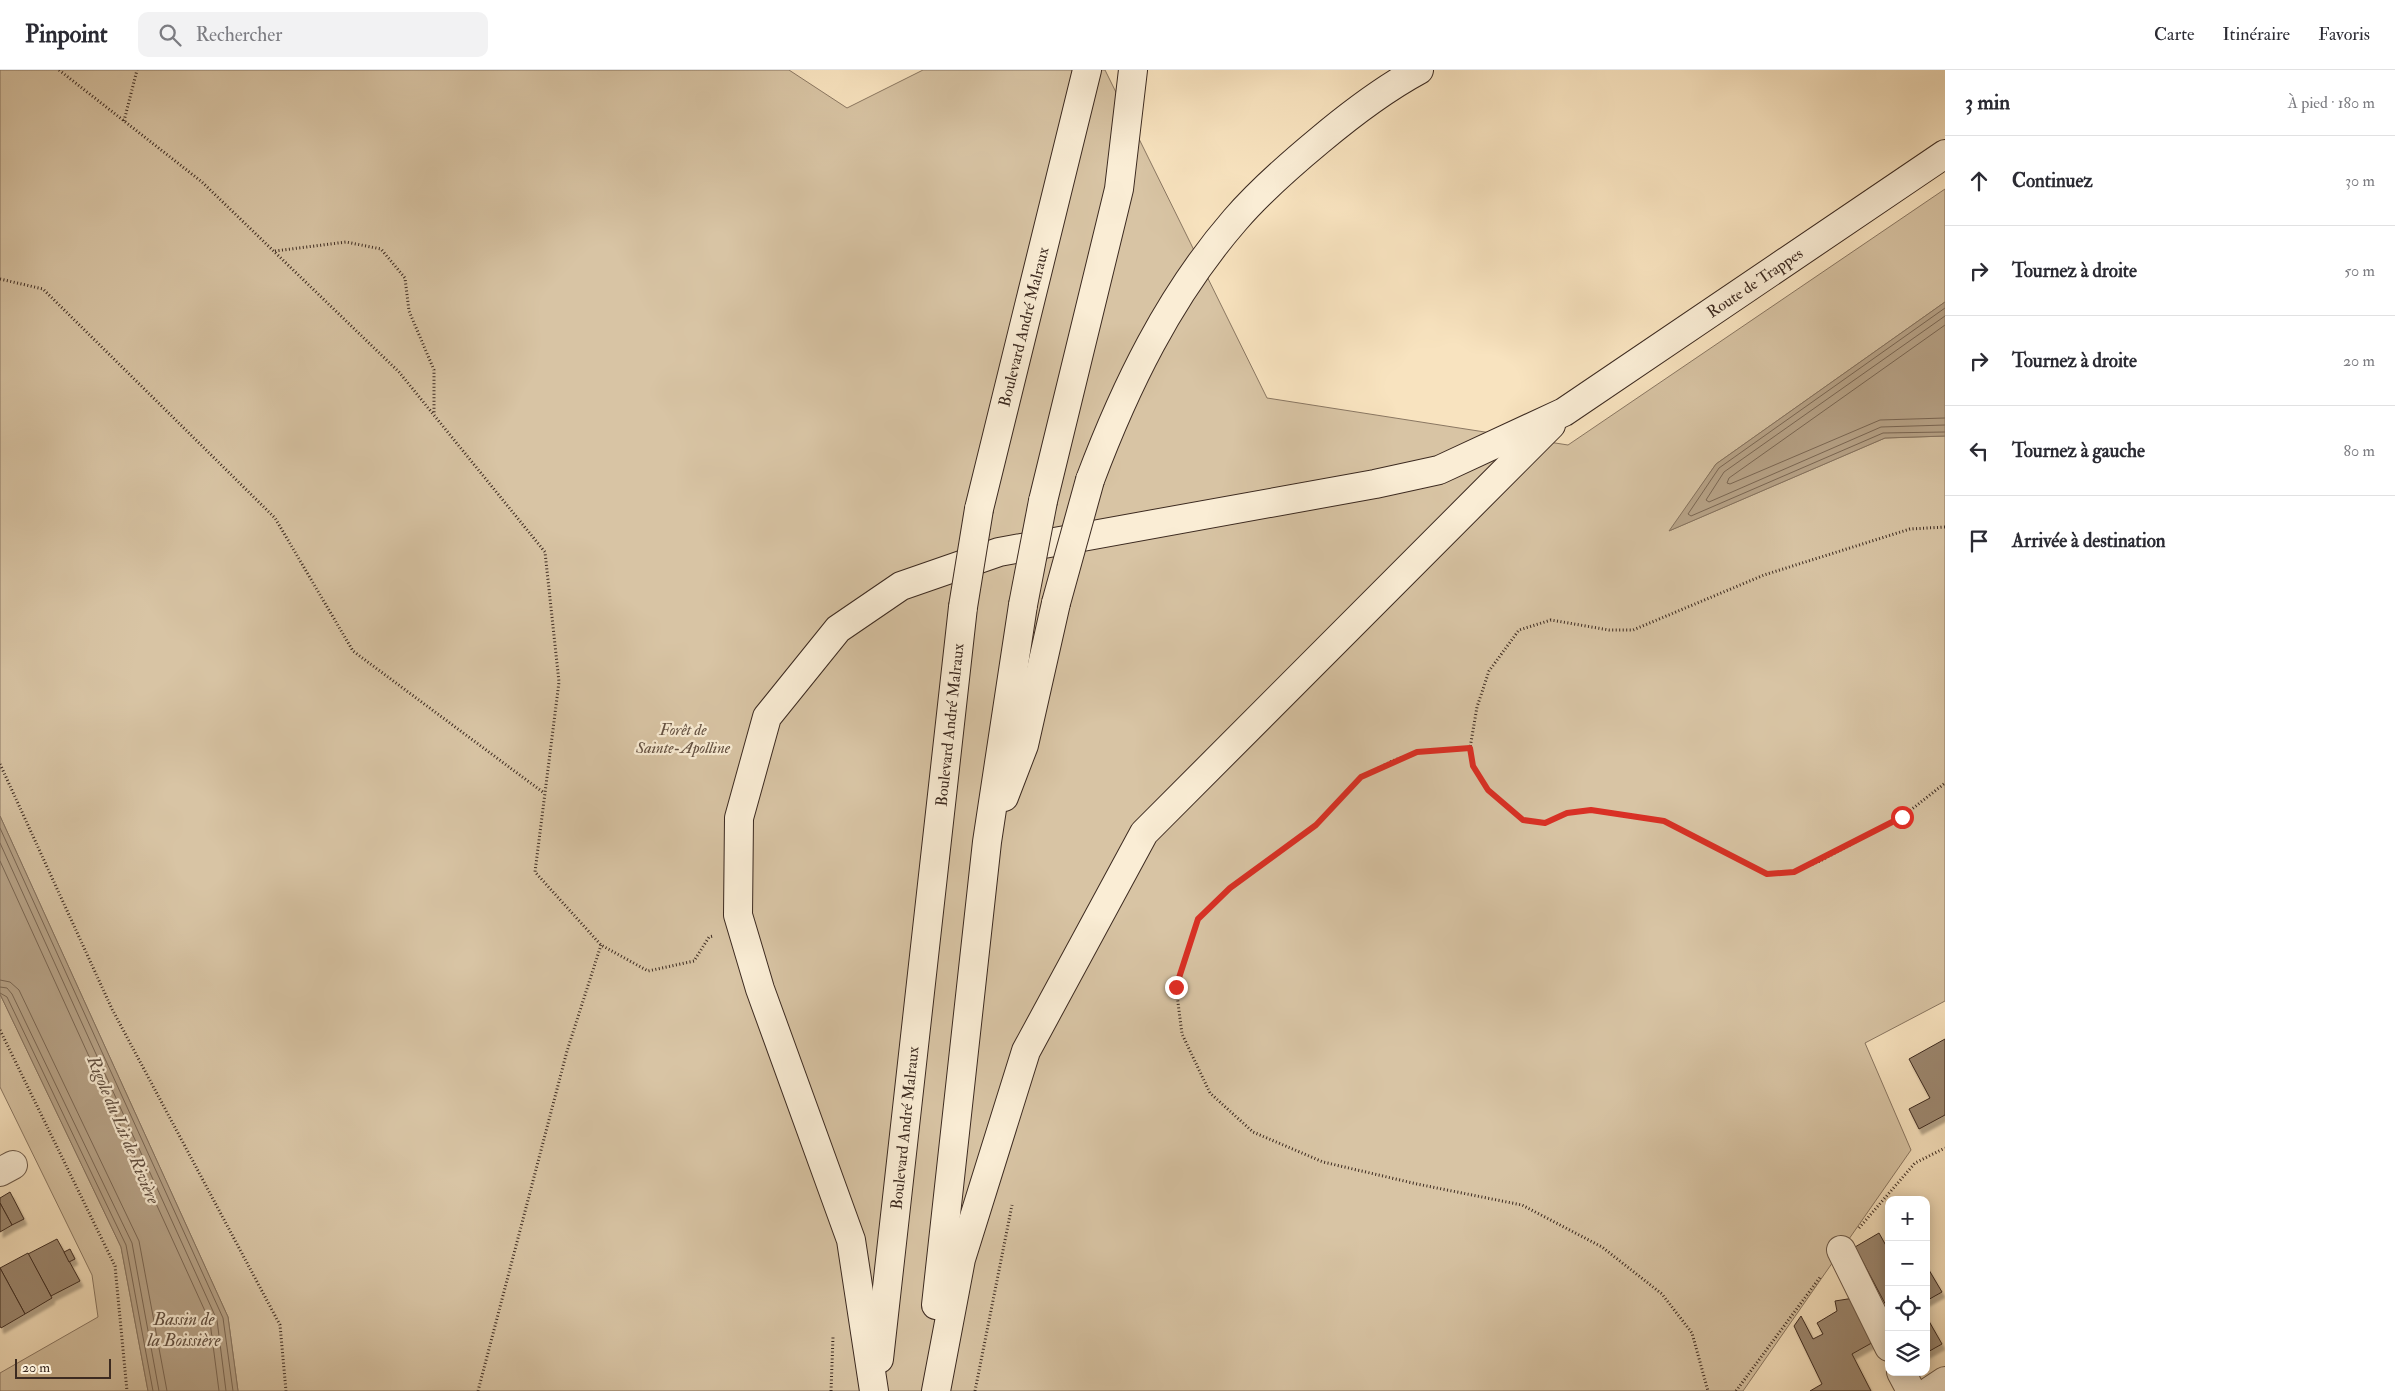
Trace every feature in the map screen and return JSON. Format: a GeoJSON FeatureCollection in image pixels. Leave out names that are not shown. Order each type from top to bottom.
{"type":"FeatureCollection","features":[{"type":"Feature","properties":{"kind":"main road","name":"Boulevard André Malraux"},"geometry":{"type":"LineString","coordinates":[[875,1391],[963,607],[979,509],[1087,70]]}},
{"type":"Feature","properties":{"kind":"main road"},"geometry":{"type":"LineString","coordinates":[[926,1391],[987,842],[1023,605],[1043,501],[1119,189],[1133,70]]}},
{"type":"Feature","properties":{"kind":"main road"},"geometry":{"type":"LineString","coordinates":[[987,842],[1024,745],[1056,603],[1090,480],[1109,430],[1150,344],[1183,288],[1235,220],[1290,165],[1342,122],[1420,70]]}},
{"type":"Feature","properties":{"kind":"main road","name":"Route de Trappes"},"geometry":{"type":"LineString","coordinates":[[1564,412],[1945,154]]}},
{"type":"Feature","properties":{"kind":"main road"},"geometry":{"type":"LineString","coordinates":[[875,1391],[851,1240],[760,989],[738,915],[739,818],[767,717],[838,629],[901,586],[999,552],[1375,484],[1439,470],[1564,412]]}},
{"type":"Feature","properties":{"kind":"main road"},"geometry":{"type":"LineString","coordinates":[[936,1391],[961,1259],[1026,1051],[1144,834],[1564,412]]}},
{"type":"Feature","properties":{"kind":"main road"},"geometry":{"type":"LineString","coordinates":[[1841,1250],[1885,1339]]}},
{"type":"Feature","properties":{"kind":"main road"},"geometry":{"type":"LineString","coordinates":[[1903,1376],[1910,1391]]}},
{"type":"Feature","properties":{"kind":"main road"},"geometry":{"type":"LineString","coordinates":[[1930,1391],[1945,1381]]}},
{"type":"Feature","properties":{"kind":"path"},"geometry":{"type":"LineString","coordinates":[[59,70],[202,182],[399,372],[545,552],[559,682],[535,872],[601,945],[648,971],[694,961],[709,937],[716,935]]}},
{"type":"Feature","properties":{"kind":"path"},"geometry":{"type":"LineString","coordinates":[[124,121],[138,70]]}},
{"type":"Feature","properties":{"kind":"path"},"geometry":{"type":"LineString","coordinates":[[274,251],[346,242],[381,249],[404,278],[409,311],[434,370],[434,415]]}},
{"type":"Feature","properties":{"kind":"path"},"geometry":{"type":"LineString","coordinates":[[0,279],[43,289],[275,518],[353,651],[545,794]]}},
{"type":"Feature","properties":{"kind":"path"},"geometry":{"type":"LineString","coordinates":[[1945,527],[1910,529],[1764,575],[1633,630],[1609,630],[1551,620],[1519,630],[1489,671],[1476,707],[1470,748],[1473,766],[1488,790],[1523,820],[1545,823],[1567,813],[1591,810],[1664,821],[1767,874],[1794,872],[1820,861],[1902,817],[1945,783]]}},
{"type":"Feature","properties":{"kind":"path"},"geometry":{"type":"LineString","coordinates":[[1470,748],[1417,752],[1361,777],[1316,825],[1230,888],[1198,919],[1176,987],[1182,1034],[1210,1093],[1253,1132],[1323,1162],[1417,1184],[1522,1204],[1602,1247],[1662,1294],[1692,1333],[1708,1391]]}},
{"type":"Feature","properties":{"kind":"path"},"geometry":{"type":"LineString","coordinates":[[0,764],[112,1009],[280,1325],[286,1391]]}},
{"type":"Feature","properties":{"kind":"path"},"geometry":{"type":"LineString","coordinates":[[478,1391],[567,1051],[601,945]]}},
{"type":"Feature","properties":{"kind":"path"},"geometry":{"type":"LineString","coordinates":[[0,1030],[115,1266],[127,1391]]}},
{"type":"Feature","properties":{"kind":"path"},"geometry":{"type":"LineString","coordinates":[[975,1391],[1013,1198]]}},
{"type":"Feature","properties":{"kind":"green space","name":"Forêt de Sainte-Apolline"},"geometry":{"type":"Polygon","coordinates":[[[0,70],[789,70],[847,108],[923,70],[1105,70],[1267,398],[1568,445],[1945,189],[1945,302],[1716,464],[1671,530],[1885,438],[1945,436],[1945,1001],[1865,1043],[1911,1150],[1743,1391],[238,1391],[228,1317],[0,816],[0,70]]]}},
{"type":"Feature","properties":{"kind":"green space"},"geometry":{"type":"Polygon","coordinates":[[[0,994],[121,1247],[148,1391],[0,1391],[0,1373],[98,1317],[92,1275],[0,1087],[0,994]]]}},
{"type":"Feature","properties":{"kind":"water"},"geometry":{"type":"Polygon","coordinates":[[[1945,302],[1945,436],[1885,438],[1669,531],[1716,464],[1945,302]]]}},
{"type":"Feature","properties":{"kind":"water","name":"Bassin de la Boissière"},"geometry":{"type":"Polygon","coordinates":[[[0,816],[228,1317],[238,1391],[148,1391],[121,1247],[0,994],[0,816]]]}},
{"type":"Feature","properties":{"kind":"building"},"geometry":{"type":"Polygon","coordinates":[[[1945,1039],[1945,1115],[1919,1129],[1909,1109],[1930,1098],[1909,1059],[1945,1039]]]}},
{"type":"Feature","properties":{"kind":"building"},"geometry":{"type":"Polygon","coordinates":[[[10,1192],[24,1219],[12,1225],[0,1203],[0,1198],[10,1192]]]}},
{"type":"Feature","properties":{"kind":"building"},"geometry":{"type":"Polygon","coordinates":[[[0,1203],[12,1225],[0,1232],[0,1203]]]}},
{"type":"Feature","properties":{"kind":"building"},"geometry":{"type":"Polygon","coordinates":[[[1879,1233],[1885,1244],[1885,1303],[1855,1247],[1879,1233]]]}},
{"type":"Feature","properties":{"kind":"building"},"geometry":{"type":"Polygon","coordinates":[[[57,1239],[80,1281],[51,1296],[28,1254],[57,1239]]]}},
{"type":"Feature","properties":{"kind":"building"},"geometry":{"type":"Polygon","coordinates":[[[70,1249],[75,1259],[69,1262],[64,1252],[70,1249]]]}},
{"type":"Feature","properties":{"kind":"building"},"geometry":{"type":"Polygon","coordinates":[[[28,1253],[52,1298],[25,1314],[0,1268],[28,1253]]]}},
{"type":"Feature","properties":{"kind":"building"},"geometry":{"type":"Polygon","coordinates":[[[0,1268],[25,1314],[1,1328],[0,1326],[0,1268]]]}},
{"type":"Feature","properties":{"kind":"building"},"geometry":{"type":"Polygon","coordinates":[[[1930,1272],[1942,1292],[1930,1299],[1930,1272]]]}},
{"type":"Feature","properties":{"kind":"building"},"geometry":{"type":"Polygon","coordinates":[[[1854,1298],[1877,1340],[1852,1354],[1871,1391],[1810,1391],[1822,1384],[1794,1326],[1801,1316],[1813,1339],[1823,1334],[1817,1323],[1837,1311],[1835,1301],[1854,1298]]]}},
{"type":"Feature","properties":{"kind":"building"},"geometry":{"type":"Polygon","coordinates":[[[1930,1323],[1942,1344],[1930,1351],[1930,1323]]]}},
{"type":"Feature","properties":{"kind":"route"},"geometry":{"type":"LineString","coordinates":[[1176,987],[1198,919],[1230,888],[1296,842],[1316,825],[1361,777],[1417,752],[1470,748],[1473,766],[1488,790],[1523,820],[1545,823],[1567,813],[1591,810],[1664,821],[1767,874],[1794,872],[1820,861],[1902,817]]}},
{"type":"Feature","properties":{"kind":"water label","name":"Rigole du Lit de Rivière"},"geometry":{"type":"Point","coordinates":[123,1130]}}]}
